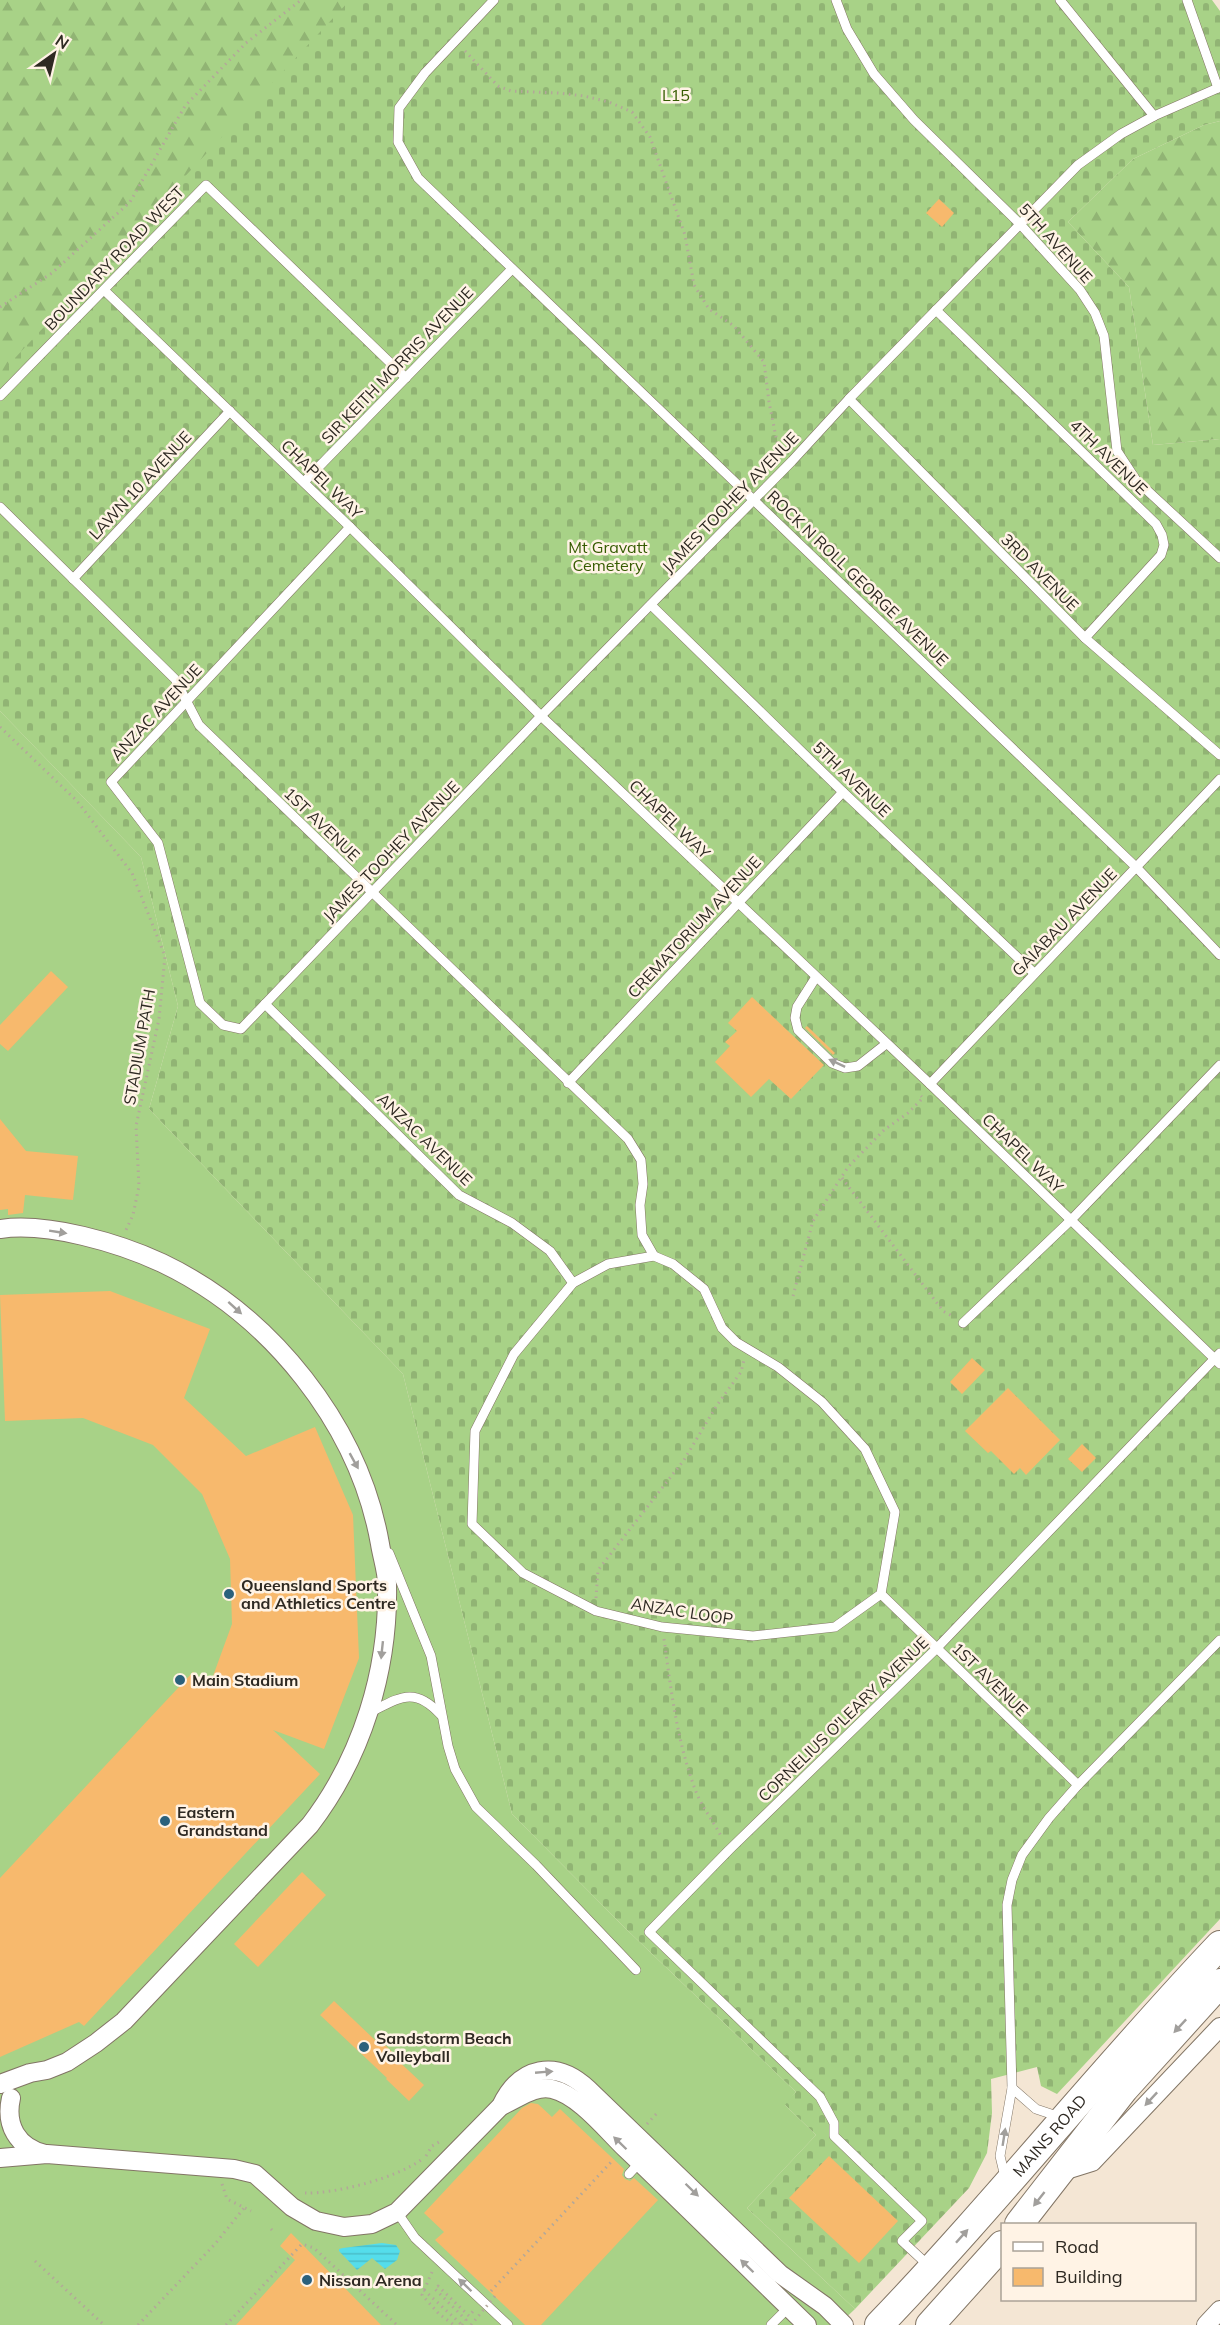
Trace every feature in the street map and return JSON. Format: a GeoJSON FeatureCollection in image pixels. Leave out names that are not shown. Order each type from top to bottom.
{"type":"FeatureCollection","features":[{"type":"Feature","properties":{"kind":"main road","name":"MAINS ROAD"},"geometry":{"type":"LineString","coordinates":[[879,2325],[1007,2186],[1121,2052],[1220,1945]]}},
{"type":"Feature","properties":{"kind":"main road","name":"MAINS ROAD"},"geometry":{"type":"LineString","coordinates":[[1020,2223],[1124,2089],[1220,1983]]}},
{"type":"Feature","properties":{"kind":"main road"},"geometry":{"type":"LineString","coordinates":[[930,2325],[1001,2246]]}},
{"type":"Feature","properties":{"kind":"street"},"geometry":{"type":"LineString","coordinates":[[0,1229],[48,1231],[98,1238],[140,1253],[188,1276],[226,1301],[263,1334],[299,1373],[330,1416],[360,1471],[376,1522],[387,1583],[383,1654],[369,1713],[345,1771],[328,1801],[310,1825],[124,2020],[96,2043],[67,2062],[47,2070],[4,2096],[14,2135],[28,2148],[46,2154]]}},
{"type":"Feature","properties":{"kind":"street","name":"MAINS ROAD"},"geometry":{"type":"LineString","coordinates":[[1059,2172],[1092,2162],[1220,2026]]}},
{"type":"Feature","properties":{"kind":"street"},"geometry":{"type":"LineString","coordinates":[[0,2158],[46,2154],[247,2171],[261,2179],[292,2207],[316,2222],[344,2228],[372,2224],[397,2212],[501,2106],[508,2092],[518,2080],[532,2073],[547,2070],[562,2072],[576,2078],[640,2162],[780,2274],[825,2306],[844,2325]]}},
{"type":"Feature","properties":{"kind":"street"},"geometry":{"type":"LineString","coordinates":[[501,2106],[538,2088],[564,2093],[577,2102],[807,2325]]}},
{"type":"Feature","properties":{"kind":"street"},"geometry":{"type":"LineString","coordinates":[[0,2143],[20,2157]]}},
{"type":"Feature","properties":{"kind":"street"},"geometry":{"type":"LineString","coordinates":[[1206,2325],[1220,2310]]}},
{"type":"Feature","properties":{"kind":"lane"},"geometry":{"type":"LineString","coordinates":[[455,41],[494,0]]}},
{"type":"Feature","properties":{"kind":"lane","name":"5TH AVENUE"},"geometry":{"type":"LineString","coordinates":[[836,0],[847,28],[874,74],[914,120],[1020,224],[1080,290],[1095,313],[1104,336],[1117,451],[1136,480],[1220,558]]}},
{"type":"Feature","properties":{"kind":"lane"},"geometry":{"type":"LineString","coordinates":[[1060,0],[1154,116]]}},
{"type":"Feature","properties":{"kind":"lane"},"geometry":{"type":"LineString","coordinates":[[1187,0],[1219,88]]}},
{"type":"Feature","properties":{"kind":"lane","name":"ROCK N ROLL GEORGE AVENUE"},"geometry":{"type":"LineString","coordinates":[[455,41],[425,73],[399,108],[398,142],[418,178],[1137,868],[1220,955]]}},
{"type":"Feature","properties":{"kind":"lane","name":"JAMES TOOHEY AVENUE"},"geometry":{"type":"LineString","coordinates":[[241,1029],[541,716],[1078,165],[1121,134],[1154,116],[1219,88]]}},
{"type":"Feature","properties":{"kind":"lane","name":"BOUNDARY ROAD WEST"},"geometry":{"type":"LineString","coordinates":[[0,396],[206,185],[406,378]]}},
{"type":"Feature","properties":{"kind":"lane","name":"SIR KEITH MORRIS AVENUE"},"geometry":{"type":"LineString","coordinates":[[304,482],[512,269]]}},
{"type":"Feature","properties":{"kind":"lane","name":"CHAPEL WAY"},"geometry":{"type":"LineString","coordinates":[[104,291],[304,482],[541,716],[1218,1358]]}},
{"type":"Feature","properties":{"kind":"lane","name":"4TH AVENUE"},"geometry":{"type":"LineString","coordinates":[[936,310],[1156,524],[1162,535],[1164,545],[1157,562],[1085,638]]}},
{"type":"Feature","properties":{"kind":"lane","name":"3RD AVENUE"},"geometry":{"type":"LineString","coordinates":[[849,399],[1085,638],[1220,755]]}},
{"type":"Feature","properties":{"kind":"lane","name":"LAWN 10 AVENUE"},"geometry":{"type":"LineString","coordinates":[[72,579],[230,411]]}},
{"type":"Feature","properties":{"kind":"lane","name":"1ST AVENUE"},"geometry":{"type":"LineString","coordinates":[[0,507],[175,679],[199,725],[628,1139],[640,1160],[643,1184],[640,1205],[642,1235],[654,1256]]}},
{"type":"Feature","properties":{"kind":"lane","name":"ANZAC AVENUE"},"geometry":{"type":"LineString","coordinates":[[241,1029],[223,1025],[200,1003],[158,843],[111,782],[350,527]]}},
{"type":"Feature","properties":{"kind":"lane","name":"5TH AVENUE"},"geometry":{"type":"LineString","coordinates":[[651,605],[843,792],[1034,973]]}},
{"type":"Feature","properties":{"kind":"lane","name":"GAIABAU AVENUE"},"geometry":{"type":"LineString","coordinates":[[930,1084],[1220,779]]}},
{"type":"Feature","properties":{"kind":"lane","name":"CREMATORIUM AVENUE"},"geometry":{"type":"LineString","coordinates":[[568,1083],[843,792]]}},
{"type":"Feature","properties":{"kind":"lane"},"geometry":{"type":"LineString","coordinates":[[816,977],[797,1007],[795,1018],[798,1030],[832,1063],[845,1068],[858,1066],[886,1044]]}},
{"type":"Feature","properties":{"kind":"lane","name":"ANZAC AVENUE"},"geometry":{"type":"LineString","coordinates":[[265,1004],[459,1195],[512,1223],[550,1251],[573,1283]]}},
{"type":"Feature","properties":{"kind":"lane"},"geometry":{"type":"LineString","coordinates":[[963,1323],[1071,1220],[1220,1065]]}},
{"type":"Feature","properties":{"kind":"lane"},"geometry":{"type":"LineString","coordinates":[[654,1256],[673,1264],[704,1289],[722,1328],[736,1342],[778,1367],[822,1402],[865,1449],[895,1512],[881,1594]]}},
{"type":"Feature","properties":{"kind":"lane","name":"ANZAC LOOP"},"geometry":{"type":"LineString","coordinates":[[654,1256],[608,1264],[573,1283],[514,1354],[475,1431],[472,1524],[523,1573],[596,1611],[662,1627],[753,1636],[835,1627],[881,1594]]}},
{"type":"Feature","properties":{"kind":"lane","name":"CORNELIUS O'LEARY AVENUE"},"geometry":{"type":"LineString","coordinates":[[932,2269],[902,2241],[922,2221],[834,2136],[834,2123],[820,2097],[649,1932],[729,1850],[936,1649],[1218,1358]]}},
{"type":"Feature","properties":{"kind":"lane"},"geometry":{"type":"LineString","coordinates":[[376,1522],[431,1656],[442,1717],[455,1769],[476,1807],[544,1873],[636,1970]]}},
{"type":"Feature","properties":{"kind":"lane","name":"1ST AVENUE"},"geometry":{"type":"LineString","coordinates":[[881,1594],[1078,1785]]}},
{"type":"Feature","properties":{"kind":"lane"},"geometry":{"type":"LineString","coordinates":[[1007,2186],[1000,2156],[1012,2088],[1007,1905],[1012,1880],[1022,1855],[1078,1785],[1220,1640]]}},
{"type":"Feature","properties":{"kind":"lane"},"geometry":{"type":"LineString","coordinates":[[369,1713],[400,1698],[414,1696],[425,1700],[442,1717]]}},
{"type":"Feature","properties":{"kind":"lane"},"geometry":{"type":"LineString","coordinates":[[1012,2088],[1036,2109],[1065,2118]]}},
{"type":"Feature","properties":{"kind":"lane"},"geometry":{"type":"LineString","coordinates":[[397,2212],[416,2238],[508,2325]]}},
{"type":"Feature","properties":{"kind":"lane"},"geometry":{"type":"LineString","coordinates":[[771,2325],[789,2307]]}},
{"type":"Feature","properties":{"kind":"path"},"geometry":{"type":"LineString","coordinates":[[0,307],[52,273],[130,202],[184,106],[246,43],[301,0]]}},
{"type":"Feature","properties":{"kind":"path"},"geometry":{"type":"LineString","coordinates":[[455,41],[498,86],[511,91],[584,96],[609,102],[632,112],[650,137],[658,159],[685,236],[694,285],[709,309],[734,326],[764,362],[777,441],[792,461]]}},
{"type":"Feature","properties":{"kind":"path","name":"STADIUM PATH"},"geometry":{"type":"LineString","coordinates":[[0,727],[77,801],[132,873],[165,956],[159,1019],[136,1126],[139,1186],[133,1215],[119,1245]]}},
{"type":"Feature","properties":{"kind":"path"},"geometry":{"type":"LineString","coordinates":[[793,1296],[813,1221],[848,1167],[885,1130],[908,1113],[923,1098]]}},
{"type":"Feature","properties":{"kind":"path"},"geometry":{"type":"LineString","coordinates":[[841,1178],[943,1311],[963,1323]]}},
{"type":"Feature","properties":{"kind":"path"},"geometry":{"type":"LineString","coordinates":[[596,1611],[598,1570],[684,1460],[717,1405],[741,1372],[747,1348]]}},
{"type":"Feature","properties":{"kind":"path"},"geometry":{"type":"LineString","coordinates":[[662,1627],[673,1709],[684,1754],[696,1791],[729,1850]]}},
{"type":"Feature","properties":{"kind":"path"},"geometry":{"type":"LineString","coordinates":[[424,2290],[462,2325],[466,2320],[435,2289],[438,2286],[469,2316],[625,2148]]}},
{"type":"Feature","properties":{"kind":"path"},"geometry":{"type":"LineString","coordinates":[[221,2179],[227,2199],[251,2211]]}},
{"type":"Feature","properties":{"kind":"path"},"geometry":{"type":"LineString","coordinates":[[138,2325],[215,2244],[244,2208]]}},
{"type":"Feature","properties":{"kind":"path"},"geometry":{"type":"LineString","coordinates":[[226,2325],[302,2244],[314,2246],[397,2325]]}},
{"type":"Feature","properties":{"kind":"path"},"geometry":{"type":"LineString","coordinates":[[35,2260],[104,2325]]}},
{"type":"Feature","properties":{"kind":"path"},"geometry":{"type":"LineString","coordinates":[[432,2272],[422,2295],[439,2314],[454,2325]]}},
{"type":"Feature","properties":{"kind":"path"},"geometry":{"type":"LineString","coordinates":[[471,2325],[495,2296]]}},
{"type":"Feature","properties":{"kind":"green space"},"geometry":{"type":"Polygon","coordinates":[[[0,0],[469,0],[0,395],[0,0]]]}},
{"type":"Feature","properties":{"kind":"green space","name":"Mt Gravatt Cemetery"},"geometry":{"type":"Polygon","coordinates":[[[350,0],[1212,0],[1220,11],[1220,121],[1204,125],[1133,159],[1068,222],[1129,287],[1153,445],[1220,439],[1220,1919],[1057,2094],[1041,2086],[1037,2067],[991,2079],[992,2113],[987,2153],[969,2188],[855,2309],[747,2208],[816,2135],[784,2104],[796,2092],[625,1928],[512,1814],[403,1374],[149,1109],[178,1006],[141,857],[0,711],[0,374],[350,0]]]}},
{"type":"Feature","properties":{"kind":"green space"},"geometry":{"type":"Polygon","coordinates":[[[1220,121],[1220,439],[1153,445],[1129,287],[1068,222],[1133,159],[1204,125],[1220,121]]]}},
{"type":"Feature","properties":{"kind":"green space","name":"Queensland Sports and Athletics Centre"},"geometry":{"type":"Polygon","coordinates":[[[0,711],[141,857],[178,1006],[149,1109],[403,1374],[512,1814],[625,1928],[796,2092],[785,2105],[816,2135],[747,2208],[855,2309],[838,2325],[0,2325],[0,711]]]}},
{"type":"Feature","properties":{"kind":"water"},"geometry":{"type":"Polygon","coordinates":[[[382,2243],[396,2245],[400,2251],[397,2260],[385,2269],[372,2258],[357,2270],[339,2251],[343,2248],[382,2243]]]}},
{"type":"Feature","properties":{"kind":"building"},"geometry":{"type":"Polygon","coordinates":[[[939,199],[954,213],[942,227],[926,213],[939,199]]]}},
{"type":"Feature","properties":{"kind":"building"},"geometry":{"type":"Polygon","coordinates":[[[51,971],[68,987],[8,1051],[0,1044],[0,1025],[51,971]]]}},
{"type":"Feature","properties":{"kind":"building"},"geometry":{"type":"Polygon","coordinates":[[[752,997],[824,1065],[791,1099],[769,1079],[751,1097],[715,1062],[730,1046],[725,1042],[737,1031],[728,1023],[752,997]]]}},
{"type":"Feature","properties":{"kind":"building"},"geometry":{"type":"Polygon","coordinates":[[[807,1026],[835,1053],[833,1055],[805,1028],[807,1026]]]}},
{"type":"Feature","properties":{"kind":"building"},"geometry":{"type":"Polygon","coordinates":[[[0,1119],[26,1151],[78,1156],[73,1200],[25,1195],[23,1213],[8,1215],[8,1209],[0,1210],[0,1119]]]}},
{"type":"Feature","properties":{"kind":"building"},"geometry":{"type":"Polygon","coordinates":[[[110,1291],[210,1329],[184,1398],[246,1456],[315,1427],[353,1515],[359,1658],[324,1749],[273,1730],[320,1774],[84,2026],[79,2022],[0,2057],[0,1878],[193,1672],[209,1687],[232,1624],[230,1559],[202,1494],[153,1445],[83,1418],[5,1421],[0,1295],[110,1291]]]}},
{"type":"Feature","properties":{"kind":"building"},"geometry":{"type":"Polygon","coordinates":[[[972,1358],[985,1370],[962,1394],[950,1382],[972,1358]]]}},
{"type":"Feature","properties":{"kind":"building"},"geometry":{"type":"Polygon","coordinates":[[[1008,1388],[1060,1440],[1026,1475],[1020,1468],[1014,1474],[991,1451],[988,1453],[965,1431],[1008,1388]]]}},
{"type":"Feature","properties":{"kind":"building"},"geometry":{"type":"Polygon","coordinates":[[[1082,1444],[1096,1458],[1082,1472],[1068,1459],[1082,1444]]]}},
{"type":"Feature","properties":{"kind":"building"},"geometry":{"type":"Polygon","coordinates":[[[302,1872],[326,1895],[258,1967],[234,1944],[302,1872]]]}},
{"type":"Feature","properties":{"kind":"building"},"geometry":{"type":"Polygon","coordinates":[[[334,2001],[376,2041],[378,2038],[394,2054],[392,2055],[424,2085],[409,2101],[320,2015],[334,2001]]]}},
{"type":"Feature","properties":{"kind":"building"},"geometry":{"type":"Polygon","coordinates":[[[531,2103],[538,2104],[552,2117],[560,2109],[624,2169],[622,2175],[625,2179],[630,2181],[634,2178],[658,2200],[541,2325],[525,2325],[435,2240],[444,2232],[424,2213],[522,2108],[531,2103]]]}},
{"type":"Feature","properties":{"kind":"building"},"geometry":{"type":"Polygon","coordinates":[[[829,2156],[898,2221],[859,2263],[789,2198],[829,2156]]]}},
{"type":"Feature","properties":{"kind":"building","name":"Nissan Arena"},"geometry":{"type":"Polygon","coordinates":[[[291,2233],[381,2325],[236,2325],[295,2260],[280,2246],[291,2233]]]}},
{"type":"Feature","properties":{"kind":"place","name":"Queensland Sports and Athletics Centre"},"geometry":{"type":"Point","coordinates":[229,1594]}},
{"type":"Feature","properties":{"kind":"place","name":"Main Stadium"},"geometry":{"type":"Point","coordinates":[180,1680]}},
{"type":"Feature","properties":{"kind":"place","name":"Eastern Grandstand"},"geometry":{"type":"Point","coordinates":[165,1821]}},
{"type":"Feature","properties":{"kind":"place","name":"Sandstorm Beach Volleyball"},"geometry":{"type":"Point","coordinates":[364,2047]}},
{"type":"Feature","properties":{"kind":"place","name":"Nissan Arena"},"geometry":{"type":"Point","coordinates":[307,2280]}},
{"type":"Feature","properties":{"kind":"park label","name":"L15"},"geometry":{"type":"Point","coordinates":[676,95]}}]}
